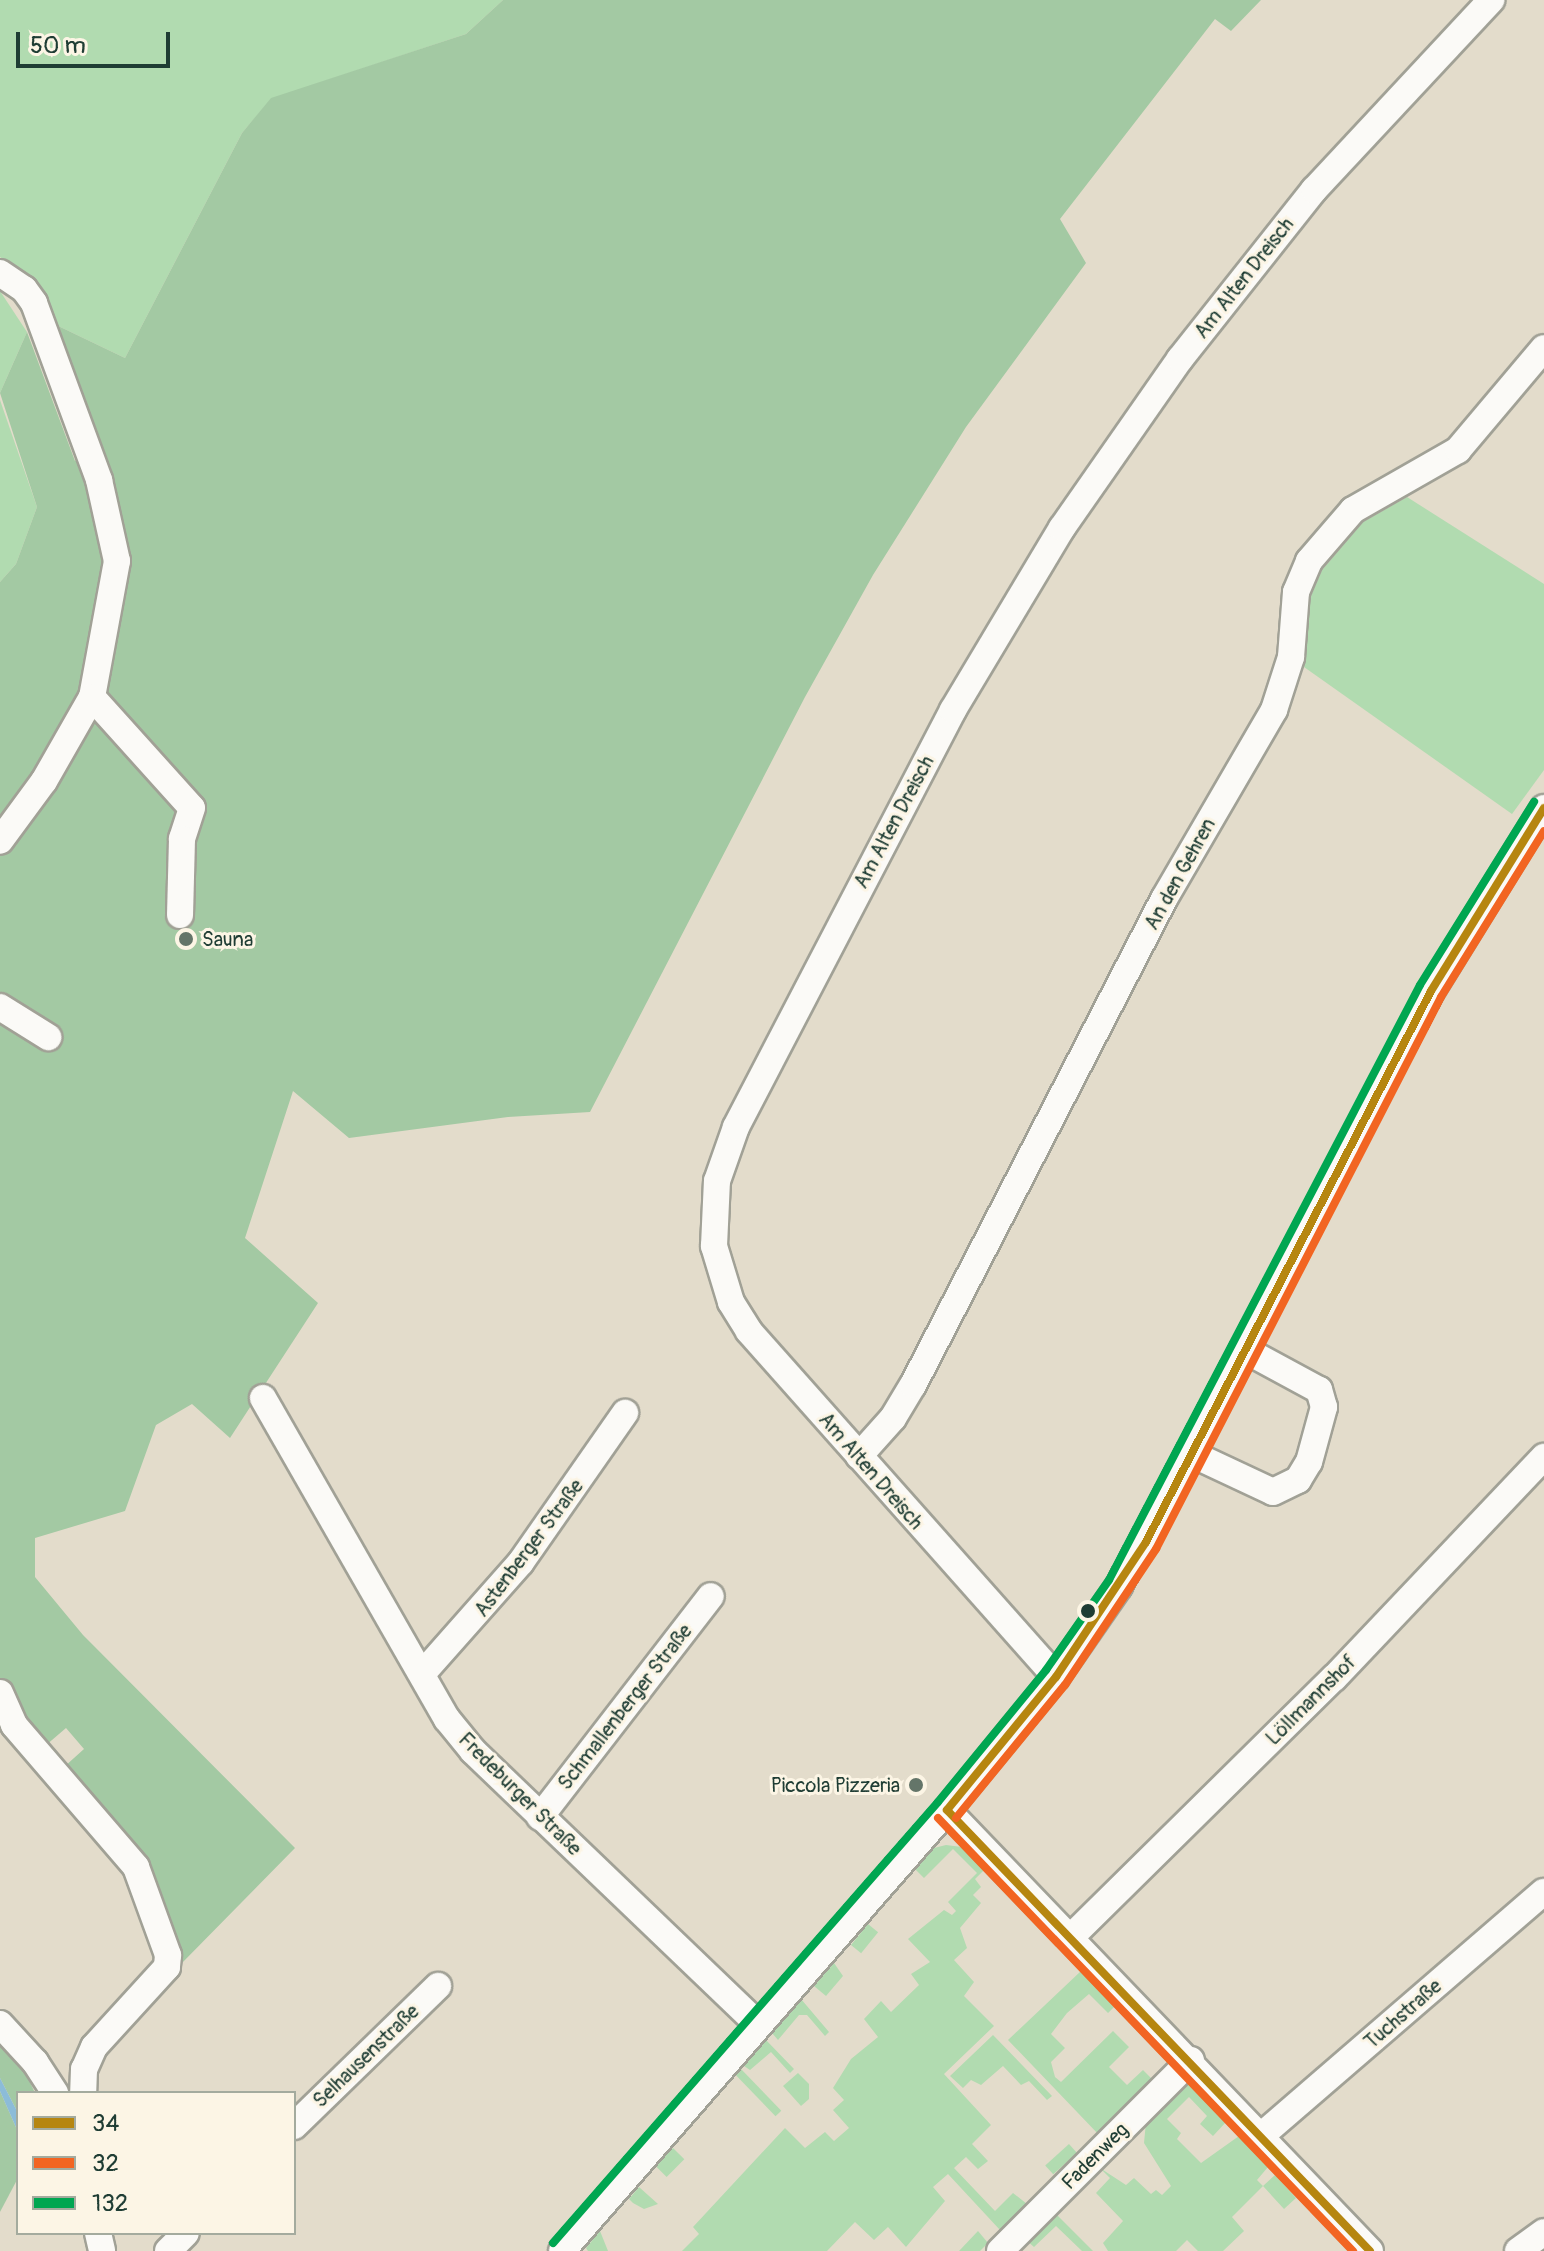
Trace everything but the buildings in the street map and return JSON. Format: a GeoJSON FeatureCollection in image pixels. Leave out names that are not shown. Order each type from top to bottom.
{"type":"FeatureCollection","features":[{"type":"Feature","properties":{"kind":"street","name":"Am Alten Dreisch"},"geometry":{"type":"LineString","coordinates":[[1056,1677],[759,1345],[731,1302],[714,1246],[713,1208],[736,1127],[953,710],[1062,528],[1180,359],[1305,201],[1491,0]]}},
{"type":"Feature","properties":{"kind":"street"},"geometry":{"type":"LineString","coordinates":[[0,273],[24,289],[34,303],[108,511],[117,561],[92,697],[44,781],[0,841]]}},
{"type":"Feature","properties":{"kind":"street","name":"An den Gehren"},"geometry":{"type":"LineString","coordinates":[[859,1456],[893,1418],[913,1385],[1164,899],[1274,710],[1291,657],[1296,592],[1309,561],[1353,510],[1458,450],[1544,348]]}},
{"type":"Feature","properties":{"kind":"street"},"geometry":{"type":"LineString","coordinates":[[92,697],[192,808],[182,839],[180,915]]}},
{"type":"Feature","properties":{"kind":"street"},"geometry":{"type":"LineString","coordinates":[[562,2251],[947,1810],[1056,1677],[1146,1542],[1431,991],[1544,808]]}},
{"type":"Feature","properties":{"kind":"street"},"geometry":{"type":"LineString","coordinates":[[0,1007],[48,1037]]}},
{"type":"Feature","properties":{"kind":"street"},"geometry":{"type":"LineString","coordinates":[[1192,1454],[1273,1492],[1298,1480],[1309,1462],[1324,1407],[1319,1390],[1245,1350]]}},
{"type":"Feature","properties":{"kind":"street","name":"Fredeburger Straße"},"geometry":{"type":"LineString","coordinates":[[263,1398],[422,1674],[473,1751],[758,2024]]}},
{"type":"Feature","properties":{"kind":"street","name":"Astenberger Straße"},"geometry":{"type":"LineString","coordinates":[[422,1674],[521,1562],[625,1413]]}},
{"type":"Feature","properties":{"kind":"street","name":"Löllmannshof"},"geometry":{"type":"LineString","coordinates":[[1072,1936],[1334,1678],[1544,1457]]}},
{"type":"Feature","properties":{"kind":"street","name":"Schmallenberger Straße"},"geometry":{"type":"LineString","coordinates":[[540,1817],[711,1596]]}},
{"type":"Feature","properties":{"kind":"street"},"geometry":{"type":"LineString","coordinates":[[0,1693],[14,1725],[136,1867],[168,1955],[167,1967],[94,2047],[84,2069],[83,2091]]}},
{"type":"Feature","properties":{"kind":"street"},"geometry":{"type":"LineString","coordinates":[[947,1810],[1191,2060],[1370,2251]]}},
{"type":"Feature","properties":{"kind":"street","name":"Tuchstraße"},"geometry":{"type":"LineString","coordinates":[[1262,2135],[1544,1892]]}},
{"type":"Feature","properties":{"kind":"street","name":"Selhausenstraße"},"geometry":{"type":"LineString","coordinates":[[296,2124],[438,1986]]}},
{"type":"Feature","properties":{"kind":"street"},"geometry":{"type":"LineString","coordinates":[[0,2024],[35,2062],[54,2091]]}},
{"type":"Feature","properties":{"kind":"street","name":"Fadenweg"},"geometry":{"type":"LineString","coordinates":[[1000,2251],[1191,2060]]}},
{"type":"Feature","properties":{"kind":"street"},"geometry":{"type":"LineString","coordinates":[[1518,2251],[1544,2232]]}},
{"type":"Feature","properties":{"kind":"street"},"geometry":{"type":"LineString","coordinates":[[168,2251],[184,2235]]}},
{"type":"Feature","properties":{"kind":"green space"},"geometry":{"type":"Polygon","coordinates":[[[0,0],[503,0],[466,34],[271,99],[242,133],[125,358],[52,323],[40,287],[0,257],[0,0]]]}},
{"type":"Feature","properties":{"kind":"green space"},"geometry":{"type":"Polygon","coordinates":[[[503,0],[1261,0],[1231,31],[1215,19],[1060,219],[1086,263],[966,427],[873,575],[805,697],[590,1112],[508,1117],[349,1138],[293,1091],[245,1238],[318,1303],[230,1438],[192,1404],[156,1425],[125,1511],[35,1538],[35,1577],[83,1635],[295,1848],[181,1964],[143,1861],[64,1767],[84,1749],[66,1728],[45,1746],[0,1721],[0,582],[16,564],[37,507],[0,393],[27,332],[75,461],[100,442],[52,323],[125,358],[242,133],[271,98],[466,34],[503,0]]]}},
{"type":"Feature","properties":{"kind":"green space"},"geometry":{"type":"Polygon","coordinates":[[[0,291],[27,332],[0,393],[0,291]]]}},
{"type":"Feature","properties":{"kind":"green space"},"geometry":{"type":"Polygon","coordinates":[[[0,400],[37,507],[16,564],[0,582],[0,400]]]}},
{"type":"Feature","properties":{"kind":"green space"},"geometry":{"type":"Polygon","coordinates":[[[1407,497],[1544,584],[1544,770],[1512,814],[1304,667],[1310,598],[1322,570],[1363,522],[1407,497]]]}},
{"type":"Feature","properties":{"kind":"green space"},"geometry":{"type":"Polygon","coordinates":[[[946,1845],[962,1847],[985,1869],[975,1879],[981,1887],[973,1895],[981,1903],[960,1928],[967,1948],[954,1960],[974,1982],[964,1996],[994,2026],[944,2074],[991,2125],[972,2144],[988,2161],[978,2169],[966,2157],[954,2168],[995,2211],[1013,2193],[1027,2204],[1000,2230],[948,2174],[933,2187],[945,2201],[906,2247],[888,2227],[874,2240],[855,2222],[827,2251],[682,2251],[699,2234],[693,2227],[785,2128],[805,2148],[825,2132],[834,2141],[849,2128],[833,2110],[844,2100],[833,2088],[851,2059],[878,2037],[864,2019],[881,2001],[891,2012],[919,1985],[911,1974],[930,1962],[908,1939],[944,1910],[952,1915],[956,1911],[948,1902],[977,1873],[953,1849],[924,1878],[915,1869],[934,1848],[946,1845]]]}},
{"type":"Feature","properties":{"kind":"green space"},"geometry":{"type":"Polygon","coordinates":[[[868,1924],[878,1932],[861,1953],[851,1945],[868,1924]]]}},
{"type":"Feature","properties":{"kind":"green space"},"geometry":{"type":"Polygon","coordinates":[[[834,1963],[843,1976],[826,1996],[814,1986],[834,1963]]]}},
{"type":"Feature","properties":{"kind":"green space"},"geometry":{"type":"Polygon","coordinates":[[[1081,1971],[1115,2006],[1108,2013],[1089,1994],[1067,2013],[1051,2034],[1065,2048],[1051,2062],[1055,2077],[1061,2082],[1113,2031],[1129,2047],[1109,2067],[1127,2085],[1143,2070],[1154,2081],[1100,2136],[1008,2040],[1081,1971]]]}},
{"type":"Feature","properties":{"kind":"green space"},"geometry":{"type":"Polygon","coordinates":[[[801,1999],[829,2032],[825,2036],[807,2015],[799,2015],[778,2040],[772,2033],[801,1999]]]}},
{"type":"Feature","properties":{"kind":"green space"},"geometry":{"type":"Polygon","coordinates":[[[993,2035],[1052,2096],[1047,2100],[1029,2081],[1021,2085],[1003,2066],[981,2085],[971,2080],[963,2088],[950,2076],[993,2035]]]}},
{"type":"Feature","properties":{"kind":"green space"},"geometry":{"type":"Polygon","coordinates":[[[766,2040],[794,2069],[790,2073],[771,2052],[750,2070],[744,2066],[766,2040]]]}},
{"type":"Feature","properties":{"kind":"green space"},"geometry":{"type":"Polygon","coordinates":[[[0,2041],[22,2065],[34,2091],[16,2091],[16,2109],[0,2078],[0,2041]]]}},
{"type":"Feature","properties":{"kind":"green space"},"geometry":{"type":"Polygon","coordinates":[[[741,2069],[781,2111],[776,2116],[735,2075],[741,2069]]]}},
{"type":"Feature","properties":{"kind":"green space"},"geometry":{"type":"Polygon","coordinates":[[[798,2073],[809,2084],[809,2099],[801,2106],[783,2086],[798,2073]]]}},
{"type":"Feature","properties":{"kind":"green space"},"geometry":{"type":"Polygon","coordinates":[[[1187,2083],[1226,2122],[1213,2136],[1200,2124],[1207,2116],[1189,2097],[1167,2119],[1181,2133],[1177,2139],[1201,2163],[1239,2136],[1268,2167],[1257,2180],[1263,2186],[1232,2217],[1244,2231],[1223,2251],[1198,2251],[1187,2240],[1176,2251],[1108,2251],[1103,2243],[1123,2221],[1096,2193],[1110,2178],[1100,2168],[1126,2185],[1134,2178],[1151,2194],[1156,2190],[1162,2195],[1171,2186],[1144,2143],[1146,2122],[1187,2083]]]}},
{"type":"Feature","properties":{"kind":"green space"},"geometry":{"type":"Polygon","coordinates":[[[0,2091],[16,2127],[16,2182],[0,2212],[0,2091]]]}},
{"type":"Feature","properties":{"kind":"green space"},"geometry":{"type":"Polygon","coordinates":[[[1069,2144],[1077,2153],[1053,2174],[1045,2165],[1069,2144]]]}},
{"type":"Feature","properties":{"kind":"green space"},"geometry":{"type":"Polygon","coordinates":[[[673,2148],[684,2159],[667,2177],[655,2166],[673,2148]]]}},
{"type":"Feature","properties":{"kind":"green space"},"geometry":{"type":"Polygon","coordinates":[[[1275,2175],[1296,2198],[1284,2209],[1263,2186],[1275,2175]]]}},
{"type":"Feature","properties":{"kind":"green space"},"geometry":{"type":"Polygon","coordinates":[[[639,2187],[658,2204],[644,2209],[633,2203],[629,2199],[639,2187]]]}},
{"type":"Feature","properties":{"kind":"green space"},"geometry":{"type":"Polygon","coordinates":[[[1054,2212],[1093,2251],[1082,2251],[1056,2226],[1034,2247],[1026,2240],[1054,2212]]]}},
{"type":"Feature","properties":{"kind":"green space"},"geometry":{"type":"Polygon","coordinates":[[[600,2231],[608,2251],[588,2251],[586,2248],[600,2231]]]}},
{"type":"Feature","properties":{"kind":"green space"},"geometry":{"type":"Polygon","coordinates":[[[978,2231],[988,2243],[980,2251],[959,2251],[978,2231]]]}},
{"type":"Feature","properties":{"kind":"water"},"geometry":{"type":"Polygon","coordinates":[[[0,2078],[16,2109],[16,2127],[0,2091],[0,2078]]]}},
{"type":"Feature","properties":{"kind":"transit line","name":"132"},"geometry":{"type":"LineString","coordinates":[[553,2243],[938,1802],[1046,1670],[1109,1580],[1420,985],[1534,802]]}},
{"type":"Feature","properties":{"kind":"transit line","name":"34"},"geometry":{"type":"LineString","coordinates":[[947,1810],[1056,1677],[1146,1542],[1431,991],[1544,808]]}},
{"type":"Feature","properties":{"kind":"transit line","name":"32"},"geometry":{"type":"LineString","coordinates":[[956,1818],[1065,1685],[1156,1549],[1441,997],[1544,831]]}},
{"type":"Feature","properties":{"kind":"transit line","name":"34"},"geometry":{"type":"LineString","coordinates":[[947,1810],[1370,2251]]}},
{"type":"Feature","properties":{"kind":"transit line","name":"32"},"geometry":{"type":"LineString","coordinates":[[938,1818],[1353,2251]]}},
{"type":"Feature","properties":{"kind":"place","name":"Sauna"},"geometry":{"type":"Point","coordinates":[186,939]}},
{"type":"Feature","properties":{"kind":"place","name":"Piccola Pizzeria"},"geometry":{"type":"Point","coordinates":[916,1785]}}]}
